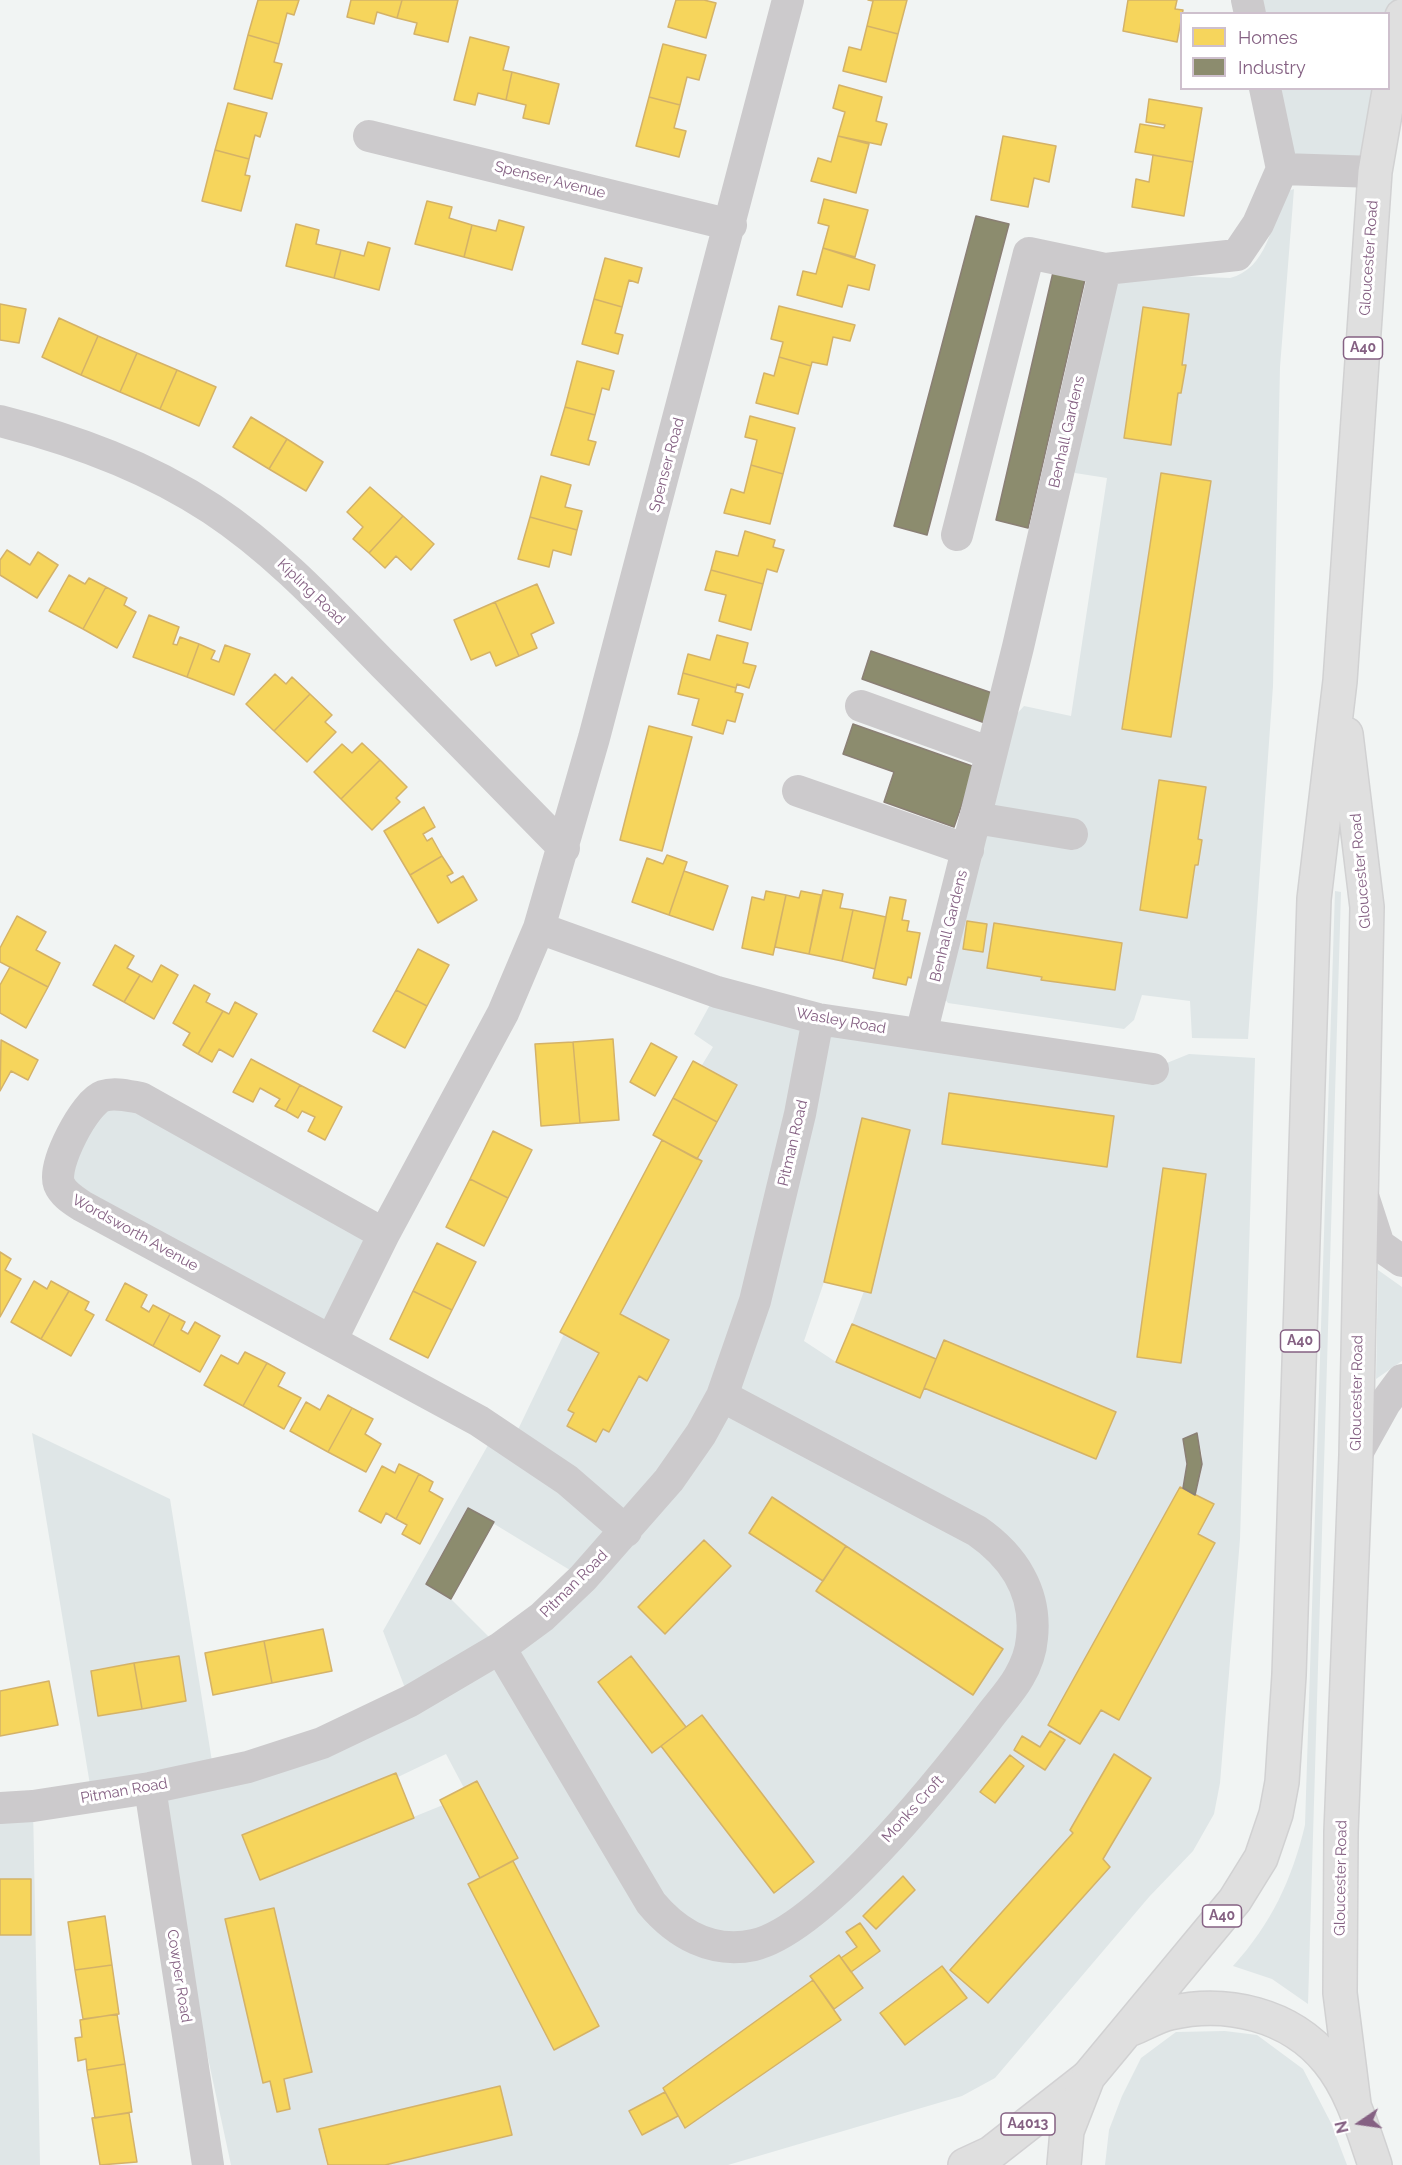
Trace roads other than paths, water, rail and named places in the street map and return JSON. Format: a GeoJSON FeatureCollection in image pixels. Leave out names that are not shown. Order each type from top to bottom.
{"type":"FeatureCollection","features":[{"type":"Feature","properties":{"kind":"main road","name":"Gloucester Road"},"geometry":{"type":"LineString","coordinates":[[1390,85],[1402,16]]}},
{"type":"Feature","properties":{"kind":"main road","name":"Gloucester Road"},"geometry":{"type":"LineString","coordinates":[[1088,2077],[1235,1900],[1261,1858],[1276,1814],[1282,1782],[1290,1663],[1314,899],[1340,681],[1375,172],[1389,90]]}},
{"type":"Feature","properties":{"kind":"main road","name":"Gloucester Road"},"geometry":{"type":"LineString","coordinates":[[1340,681],[1367,907],[1356,1455],[1341,1832],[1340,1982],[1354,2104]]}},
{"type":"Feature","properties":{"kind":"main road"},"geometry":{"type":"LineString","coordinates":[[1127,2031],[1168,2014],[1212,2007],[1246,2011],[1290,2028],[1328,2060],[1354,2104],[1375,2165]]}},
{"type":"Feature","properties":{"kind":"main road"},"geometry":{"type":"LineString","coordinates":[[1064,2165],[1067,2131],[1088,2077]]}},
{"type":"Feature","properties":{"kind":"main road","name":"A4013"},"geometry":{"type":"LineString","coordinates":[[965,2165],[991,2153],[1088,2077]]}},
{"type":"Feature","properties":{"kind":"street","name":"Spenser Road"},"geometry":{"type":"LineString","coordinates":[[539,928],[564,848],[731,225],[788,0]]}},
{"type":"Feature","properties":{"kind":"street"},"geometry":{"type":"LineString","coordinates":[[957,536],[1029,253],[1105,269],[1237,255],[1258,224],[1282,169],[1265,90]]}},
{"type":"Feature","properties":{"kind":"street","name":"Spenser Avenue"},"geometry":{"type":"LineString","coordinates":[[369,136],[731,225]]}},
{"type":"Feature","properties":{"kind":"street"},"geometry":{"type":"LineString","coordinates":[[1282,169],[1375,172]]}},
{"type":"Feature","properties":{"kind":"street","name":"Benhall Gardens"},"geometry":{"type":"LineString","coordinates":[[921,1034],[976,818],[1105,269]]}},
{"type":"Feature","properties":{"kind":"street","name":"Kipling Road"},"geometry":{"type":"LineString","coordinates":[[0,421],[53,434],[107,454],[160,479],[212,509],[259,543],[319,598],[564,848]]}},
{"type":"Feature","properties":{"kind":"street"},"geometry":{"type":"LineString","coordinates":[[861,706],[991,753]]}},
{"type":"Feature","properties":{"kind":"street"},"geometry":{"type":"LineString","coordinates":[[798,791],[968,850]]}},
{"type":"Feature","properties":{"kind":"street"},"geometry":{"type":"LineString","coordinates":[[976,818],[1072,834]]}},
{"type":"Feature","properties":{"kind":"street"},"geometry":{"type":"LineString","coordinates":[[332,1339],[384,1234],[504,1013],[539,928]]}},
{"type":"Feature","properties":{"kind":"street","name":"Wasley Road"},"geometry":{"type":"LineString","coordinates":[[539,928],[717,992],[818,1019],[1153,1069]]}},
{"type":"Feature","properties":{"kind":"street","name":"Pitman Road"},"geometry":{"type":"LineString","coordinates":[[0,1808],[33,1806],[150,1788],[248,1767],[322,1743],[410,1701],[500,1648],[542,1617],[583,1578],[669,1480],[701,1434],[722,1396],[755,1301],[800,1114],[818,1019]]}},
{"type":"Feature","properties":{"kind":"street","name":"Wordsworth Avenue"},"geometry":{"type":"LineString","coordinates":[[384,1234],[141,1098],[114,1094],[89,1105],[62,1155],[58,1183],[66,1195],[82,1206],[332,1339],[496,1431],[567,1480],[626,1531]]}},
{"type":"Feature","properties":{"kind":"street"},"geometry":{"type":"LineString","coordinates":[[1362,1193],[1379,1245],[1402,1261]]}},
{"type":"Feature","properties":{"kind":"street"},"geometry":{"type":"LineString","coordinates":[[1356,1455],[1385,1403],[1402,1380]]}},
{"type":"Feature","properties":{"kind":"street","name":"Monks Croft"},"geometry":{"type":"LineString","coordinates":[[500,1648],[651,1903],[666,1921],[680,1931],[712,1945],[737,1947],[769,1940],[819,1907],[850,1878],[950,1768],[1019,1677],[1027,1659],[1033,1619],[1029,1596],[1021,1577],[994,1543],[977,1531],[722,1396]]}},
{"type":"Feature","properties":{"kind":"street","name":"Cowper Road"},"geometry":{"type":"LineString","coordinates":[[150,1788],[208,2165]]}}]}
